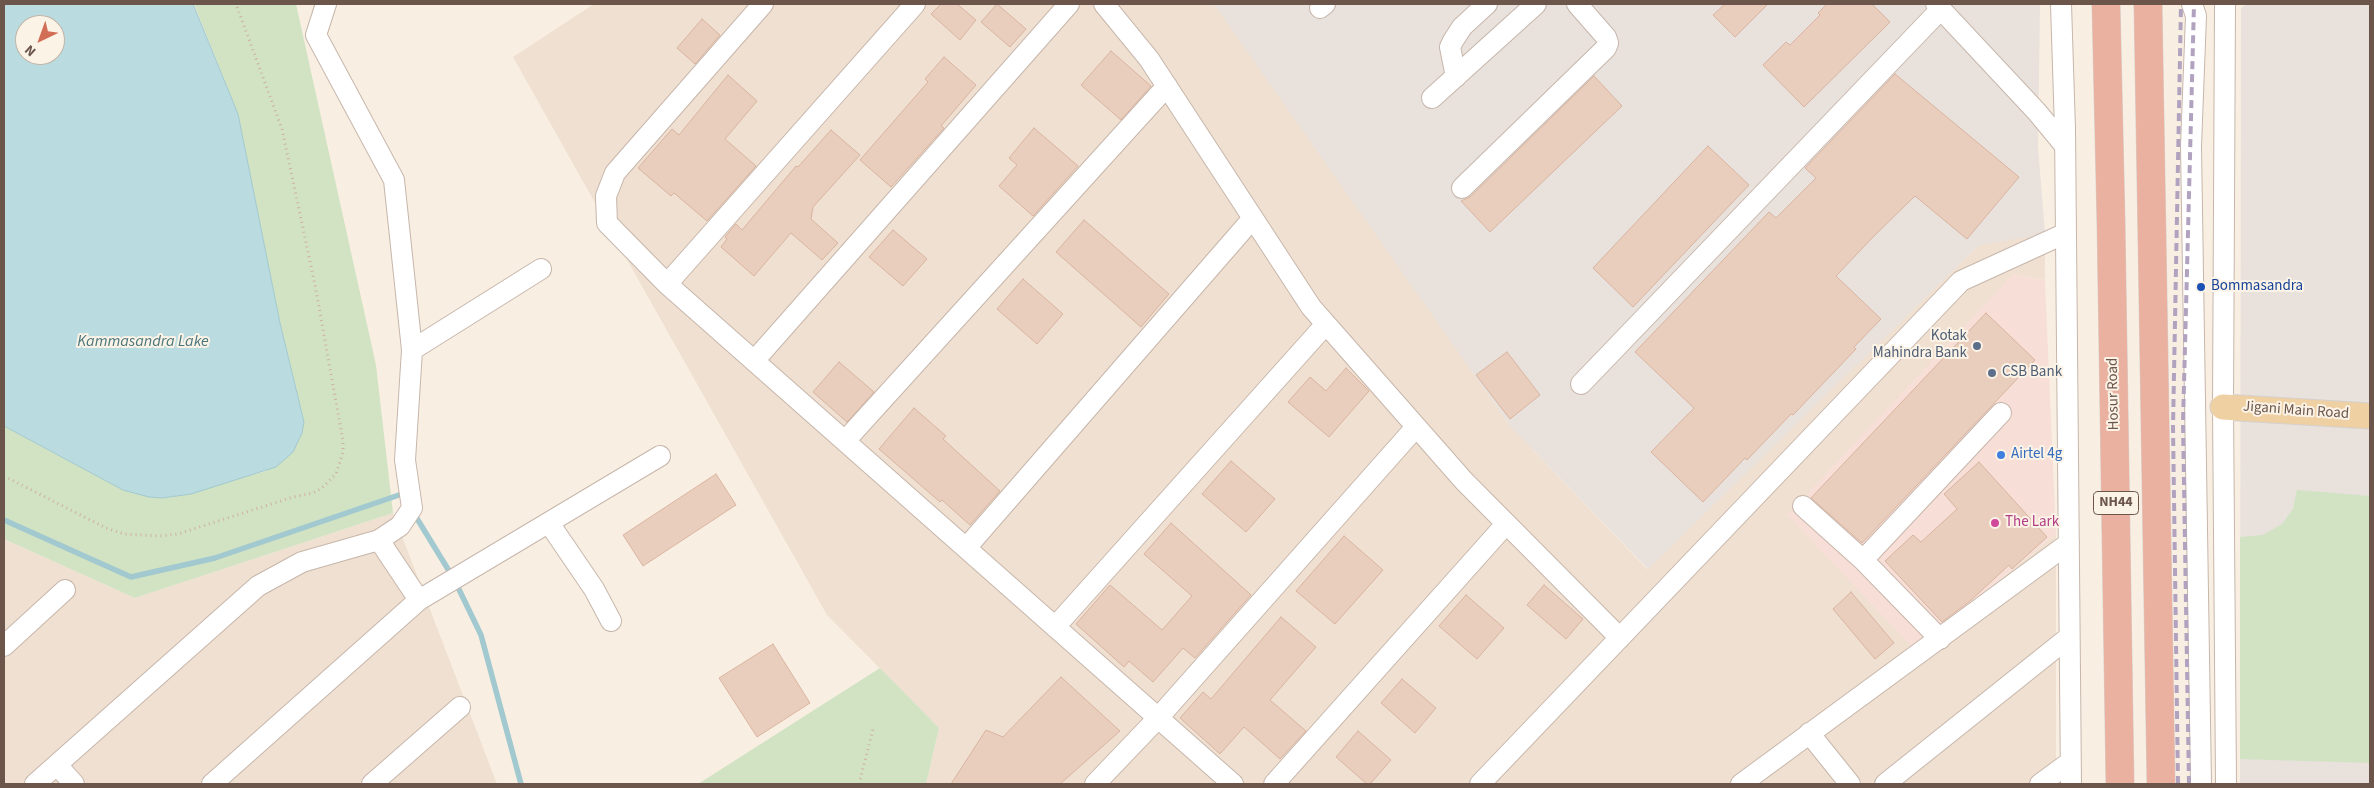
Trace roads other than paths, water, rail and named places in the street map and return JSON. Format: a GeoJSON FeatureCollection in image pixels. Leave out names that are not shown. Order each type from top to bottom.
{"type":"FeatureCollection","features":[{"type":"Feature","properties":{"kind":"highway","name":"Hosur Road"},"geometry":{"type":"LineString","coordinates":[[2106,4],[2120,784]]}},
{"type":"Feature","properties":{"kind":"highway","name":"NH44"},"geometry":{"type":"LineString","coordinates":[[2148,4],[2161,784]]}},
{"type":"Feature","properties":{"kind":"main road","name":"Jigani Main Road"},"geometry":{"type":"LineString","coordinates":[[2223,407],[2370,416]]}},
{"type":"Feature","properties":{"kind":"street"},"geometry":{"type":"LineString","coordinates":[[35,784],[258,586],[302,562],[379,540],[400,526],[412,508],[405,460],[412,350],[394,180],[316,35],[326,4]]}},
{"type":"Feature","properties":{"kind":"street"},"geometry":{"type":"LineString","coordinates":[[763,4],[615,173],[606,196],[607,223],[667,284],[1234,784]]}},
{"type":"Feature","properties":{"kind":"street"},"geometry":{"type":"LineString","coordinates":[[667,284],[915,4]]}},
{"type":"Feature","properties":{"kind":"street"},"geometry":{"type":"LineString","coordinates":[[754,361],[1069,4]]}},
{"type":"Feature","properties":{"kind":"street"},"geometry":{"type":"LineString","coordinates":[[1104,4],[1149,59],[1311,306],[1464,482],[1620,638]]}},
{"type":"Feature","properties":{"kind":"street"},"geometry":{"type":"LineString","coordinates":[[1456,77],[1450,47],[1462,27],[1487,4]]}},
{"type":"Feature","properties":{"kind":"street"},"geometry":{"type":"LineString","coordinates":[[1432,98],[1536,4]]}},
{"type":"Feature","properties":{"kind":"street"},"geometry":{"type":"LineString","coordinates":[[1462,188],[1606,48],[1608,43],[1606,37],[1577,4]]}},
{"type":"Feature","properties":{"kind":"street"},"geometry":{"type":"LineString","coordinates":[[2061,4],[2065,146],[2071,784]]}},
{"type":"Feature","properties":{"kind":"street"},"geometry":{"type":"LineString","coordinates":[[2192,4],[2196,16],[2191,146],[2201,784]]}},
{"type":"Feature","properties":{"kind":"street"},"geometry":{"type":"LineString","coordinates":[[2225,4],[2223,407],[2226,784]]}},
{"type":"Feature","properties":{"kind":"street"},"geometry":{"type":"LineString","coordinates":[[1581,384],[1938,6],[2037,112],[2065,146]]}},
{"type":"Feature","properties":{"kind":"street"},"geometry":{"type":"LineString","coordinates":[[845,441],[1167,86]]}},
{"type":"Feature","properties":{"kind":"street"},"geometry":{"type":"LineString","coordinates":[[966,548],[1253,218]]}},
{"type":"Feature","properties":{"kind":"street"},"geometry":{"type":"LineString","coordinates":[[1480,784],[1962,281],[2066,233]]}},
{"type":"Feature","properties":{"kind":"street"},"geometry":{"type":"LineString","coordinates":[[412,350],[541,269]]}},
{"type":"Feature","properties":{"kind":"street"},"geometry":{"type":"LineString","coordinates":[[1055,627],[1326,324]]}},
{"type":"Feature","properties":{"kind":"street"},"geometry":{"type":"LineString","coordinates":[[2194,326],[2223,329]]}},
{"type":"Feature","properties":{"kind":"street"},"geometry":{"type":"LineString","coordinates":[[1862,560],[2001,413]]}},
{"type":"Feature","properties":{"kind":"street"},"geometry":{"type":"LineString","coordinates":[[1095,784],[1158,718],[1416,427]]}},
{"type":"Feature","properties":{"kind":"street"},"geometry":{"type":"LineString","coordinates":[[212,784],[419,600],[660,456]]}},
{"type":"Feature","properties":{"kind":"street"},"geometry":{"type":"LineString","coordinates":[[1803,506],[1862,560],[1940,639]]}},
{"type":"Feature","properties":{"kind":"street"},"geometry":{"type":"LineString","coordinates":[[549,523],[594,589],[611,621]]}},
{"type":"Feature","properties":{"kind":"street"},"geometry":{"type":"LineString","coordinates":[[1274,784],[1506,524]]}},
{"type":"Feature","properties":{"kind":"street"},"geometry":{"type":"LineString","coordinates":[[379,540],[419,600]]}},
{"type":"Feature","properties":{"kind":"street"},"geometry":{"type":"LineString","coordinates":[[1742,784],[2069,543]]}},
{"type":"Feature","properties":{"kind":"street"},"geometry":{"type":"LineString","coordinates":[[4,646],[65,590]]}},
{"type":"Feature","properties":{"kind":"street"},"geometry":{"type":"LineString","coordinates":[[1885,784],[2069,638]]}},
{"type":"Feature","properties":{"kind":"street"},"geometry":{"type":"LineString","coordinates":[[372,784],[460,707]]}},
{"type":"Feature","properties":{"kind":"street"},"geometry":{"type":"LineString","coordinates":[[1809,733],[1850,784]]}},
{"type":"Feature","properties":{"kind":"street"},"geometry":{"type":"LineString","coordinates":[[2040,784],[2070,762]]}},
{"type":"Feature","properties":{"kind":"street"},"geometry":{"type":"LineString","coordinates":[[57,765],[74,784]]}},
{"type":"Feature","properties":{"kind":"water","name":"Kammasandra Lake"},"geometry":{"type":"Polygon","coordinates":[[[4,4],[193,4],[238,114],[280,323],[304,422],[302,433],[293,452],[276,467],[191,494],[162,498],[149,497],[123,490],[4,426],[4,4]]]}},
{"type":"Feature","properties":{"kind":"waterway"},"geometry":{"type":"LineString","coordinates":[[4,520],[131,577],[215,558],[402,494],[404,498]]}},
{"type":"Feature","properties":{"kind":"waterway"},"geometry":{"type":"LineString","coordinates":[[413,512],[454,579],[481,635],[521,784]]}},
{"type":"Feature","properties":{"kind":"railway"},"geometry":{"type":"LineString","coordinates":[[2178,784],[2173,427],[2181,4]]}},
{"type":"Feature","properties":{"kind":"railway"},"geometry":{"type":"LineString","coordinates":[[2189,784],[2183,423],[2194,4]]}},
{"type":"Feature","properties":{"kind":"place","name":"Bommasandra"},"geometry":{"type":"Point","coordinates":[2201,287]}},
{"type":"Feature","properties":{"kind":"place","name":"Kotak Mahindra Bank"},"geometry":{"type":"Point","coordinates":[1977,346]}},
{"type":"Feature","properties":{"kind":"place","name":"CSB Bank"},"geometry":{"type":"Point","coordinates":[1992,373]}},
{"type":"Feature","properties":{"kind":"place","name":"Airtel 4g"},"geometry":{"type":"Point","coordinates":[2001,455]}},
{"type":"Feature","properties":{"kind":"place","name":"The Lark"},"geometry":{"type":"Point","coordinates":[1995,523]}}]}
